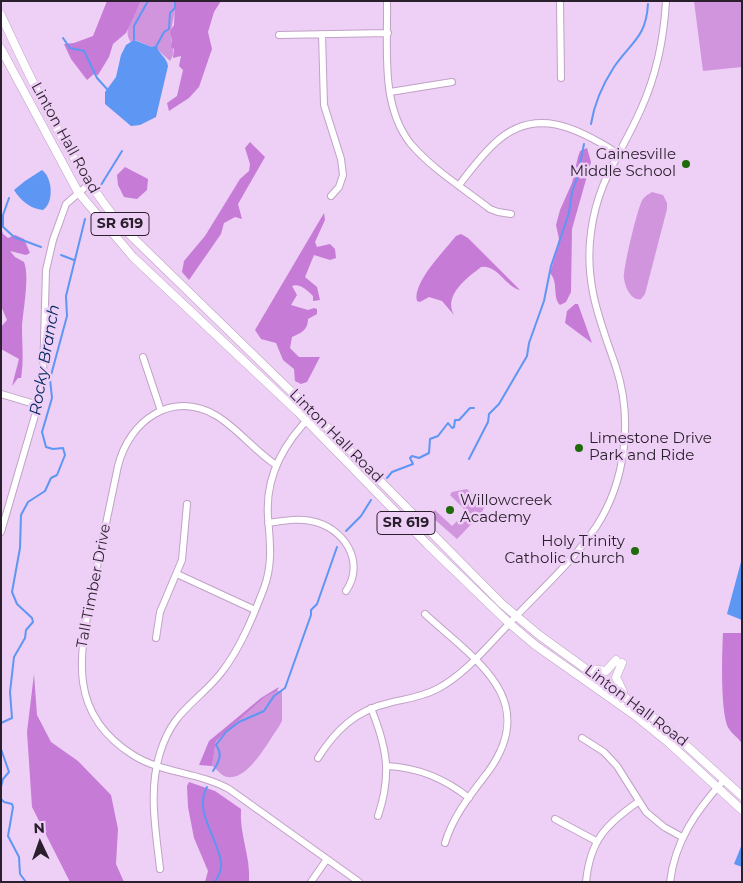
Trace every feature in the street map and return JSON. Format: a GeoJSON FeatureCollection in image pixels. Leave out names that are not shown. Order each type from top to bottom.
{"type":"FeatureCollection","features":[{"type":"Feature","properties":{"kind":"main road","name":"Linton Hall Road"},"geometry":{"type":"LineString","coordinates":[[1,15],[56,126],[89,184],[122,228],[314,413],[516,616],[666,727],[742,796]]}},
{"type":"Feature","properties":{"kind":"main road","name":"Linton Hall Road"},"geometry":{"type":"LineString","coordinates":[[1,49],[78,192],[111,233],[146,270],[307,420],[427,544],[509,623],[535,645],[632,714],[675,748],[742,810]]}},
{"type":"Feature","properties":{"kind":"main road"},"geometry":{"type":"LineString","coordinates":[[586,668],[604,672],[619,662],[616,679],[625,695]]}},
{"type":"Feature","properties":{"kind":"street"},"geometry":{"type":"LineString","coordinates":[[387,1],[390,92],[399,125],[410,142],[423,156],[459,185],[490,209],[511,214]]}},
{"type":"Feature","properties":{"kind":"street"},"geometry":{"type":"LineString","coordinates":[[560,1],[561,78]]}},
{"type":"Feature","properties":{"kind":"street"},"geometry":{"type":"LineString","coordinates":[[318,758],[343,725],[371,708],[416,697],[437,689],[457,676],[576,552],[596,526],[610,500],[619,473],[625,425],[623,399],[615,366],[596,313],[589,267],[595,208],[605,177],[641,109],[649,87],[660,46],[666,1]]}},
{"type":"Feature","properties":{"kind":"street"},"geometry":{"type":"LineString","coordinates":[[279,35],[388,33]]}},
{"type":"Feature","properties":{"kind":"street"},"geometry":{"type":"LineString","coordinates":[[322,34],[324,105],[341,159],[343,175],[339,187],[331,196]]}},
{"type":"Feature","properties":{"kind":"street"},"geometry":{"type":"LineString","coordinates":[[390,92],[452,82]]}},
{"type":"Feature","properties":{"kind":"street"},"geometry":{"type":"LineString","coordinates":[[459,185],[494,143],[513,130],[531,124],[548,123],[567,126],[618,153]]}},
{"type":"Feature","properties":{"kind":"street"},"geometry":{"type":"LineString","coordinates":[[1,532],[38,404],[42,376],[48,260],[63,209],[78,192],[89,184]]}},
{"type":"Feature","properties":{"kind":"street"},"geometry":{"type":"LineString","coordinates":[[143,357],[161,411]]}},
{"type":"Feature","properties":{"kind":"street"},"geometry":{"type":"LineString","coordinates":[[1,394],[38,404]]}},
{"type":"Feature","properties":{"kind":"street","name":"Tall Timber Drive"},"geometry":{"type":"LineString","coordinates":[[276,465],[211,413],[185,407],[161,411],[138,426],[122,450],[80,656],[85,693],[100,723],[123,748],[134,756],[157,766],[196,774],[218,782],[359,882]]}},
{"type":"Feature","properties":{"kind":"street"},"geometry":{"type":"LineString","coordinates":[[160,869],[154,793],[157,766],[164,743],[176,719],[228,664],[255,610],[265,585],[270,564],[269,488],[276,465],[285,448],[314,413]]}},
{"type":"Feature","properties":{"kind":"street"},"geometry":{"type":"LineString","coordinates":[[156,638],[160,612],[177,574],[184,547],[187,504]]}},
{"type":"Feature","properties":{"kind":"street"},"geometry":{"type":"LineString","coordinates":[[268,523],[294,520],[311,521],[327,526],[337,533],[348,548],[354,564],[354,576],[346,591]]}},
{"type":"Feature","properties":{"kind":"street"},"geometry":{"type":"LineString","coordinates":[[177,574],[255,610]]}},
{"type":"Feature","properties":{"kind":"street"},"geometry":{"type":"LineString","coordinates":[[425,614],[488,672],[501,690],[507,706],[509,726],[502,752],[452,822],[445,843]]}},
{"type":"Feature","properties":{"kind":"street"},"geometry":{"type":"LineString","coordinates":[[371,708],[383,743],[388,766],[385,791],[378,816]]}},
{"type":"Feature","properties":{"kind":"street"},"geometry":{"type":"LineString","coordinates":[[582,738],[604,752],[617,766],[638,802],[654,820],[682,837]]}},
{"type":"Feature","properties":{"kind":"street"},"geometry":{"type":"LineString","coordinates":[[388,766],[427,773],[447,782],[469,798]]}},
{"type":"Feature","properties":{"kind":"street"},"geometry":{"type":"LineString","coordinates":[[670,882],[682,837],[693,817],[724,780]]}},
{"type":"Feature","properties":{"kind":"street"},"geometry":{"type":"LineString","coordinates":[[586,882],[590,859],[596,841],[610,823],[638,802]]}},
{"type":"Feature","properties":{"kind":"street"},"geometry":{"type":"LineString","coordinates":[[555,819],[596,841]]}},
{"type":"Feature","properties":{"kind":"street"},"geometry":{"type":"LineString","coordinates":[[311,882],[327,858]]}},
{"type":"Feature","properties":{"kind":"shaded area"},"geometry":{"type":"Polygon","coordinates":[[[107,1],[141,1],[126,33],[113,44],[109,57],[98,75],[94,74],[87,80],[71,59],[64,44],[74,43],[93,36],[107,1]]]}},
{"type":"Feature","properties":{"kind":"shaded area"},"geometry":{"type":"Polygon","coordinates":[[[141,1],[175,1],[171,34],[173,52],[170,61],[156,46],[152,47],[135,40],[131,42],[128,37],[128,27],[141,1]]]}},
{"type":"Feature","properties":{"kind":"shaded area"},"geometry":{"type":"Polygon","coordinates":[[[175,1],[221,1],[214,12],[208,32],[212,49],[199,87],[189,98],[169,111],[167,103],[177,96],[183,70],[179,66],[181,56],[173,58],[174,49],[171,47],[170,31],[174,25],[175,1]]]}},
{"type":"Feature","properties":{"kind":"shaded area"},"geometry":{"type":"Polygon","coordinates":[[[694,1],[742,1],[742,67],[703,71],[694,1]]]}},
{"type":"Feature","properties":{"kind":"shaded area"},"geometry":{"type":"Polygon","coordinates":[[[250,142],[265,157],[238,204],[242,219],[235,217],[224,223],[221,234],[189,280],[182,272],[184,261],[205,236],[240,179],[249,171],[250,164],[245,148],[250,142]]]}},
{"type":"Feature","properties":{"kind":"shaded area"},"geometry":{"type":"Polygon","coordinates":[[[587,148],[591,162],[572,229],[571,292],[566,302],[560,305],[556,298],[554,281],[550,273],[559,239],[556,225],[560,210],[572,183],[580,151],[587,148]]]}},
{"type":"Feature","properties":{"kind":"shaded area"},"geometry":{"type":"Polygon","coordinates":[[[125,167],[148,179],[147,190],[137,199],[124,197],[118,185],[117,175],[125,167]]]}},
{"type":"Feature","properties":{"kind":"shaded area"},"geometry":{"type":"Polygon","coordinates":[[[652,192],[663,195],[667,203],[667,209],[645,294],[641,299],[637,299],[631,296],[627,289],[624,272],[631,237],[641,204],[644,198],[652,192]]]}},
{"type":"Feature","properties":{"kind":"shaded area"},"geometry":{"type":"Polygon","coordinates":[[[324,213],[325,220],[315,242],[317,247],[330,244],[335,249],[336,258],[330,260],[314,255],[305,277],[317,287],[320,300],[313,301],[313,296],[306,290],[295,285],[292,286],[297,295],[291,305],[308,310],[317,309],[317,314],[308,319],[305,328],[292,337],[290,348],[299,357],[320,357],[307,382],[301,384],[295,381],[294,369],[283,360],[276,343],[261,339],[255,330],[324,213]]]}},
{"type":"Feature","properties":{"kind":"shaded area"},"geometry":{"type":"Polygon","coordinates":[[[1,228],[3,234],[8,238],[15,235],[24,239],[30,253],[26,255],[10,251],[15,257],[24,262],[26,268],[26,294],[22,327],[22,372],[21,378],[18,378],[12,386],[19,359],[1,349],[1,327],[7,320],[1,306],[1,228]]]}},
{"type":"Feature","properties":{"kind":"shaded area"},"geometry":{"type":"Polygon","coordinates":[[[461,234],[468,238],[520,290],[510,285],[492,269],[481,267],[463,282],[454,294],[451,308],[454,315],[442,301],[429,297],[420,302],[417,301],[419,285],[424,276],[456,236],[461,234]]]}},
{"type":"Feature","properties":{"kind":"shaded area"},"geometry":{"type":"Polygon","coordinates":[[[575,304],[578,304],[592,343],[565,323],[567,311],[575,304]]]}},
{"type":"Feature","properties":{"kind":"shaded area"},"geometry":{"type":"Polygon","coordinates":[[[467,489],[485,506],[481,514],[457,539],[433,518],[432,513],[435,510],[452,526],[457,521],[460,524],[465,519],[462,516],[466,511],[450,495],[452,492],[467,489]]]}},
{"type":"Feature","properties":{"kind":"shaded area"},"geometry":{"type":"Polygon","coordinates":[[[723,633],[742,633],[742,744],[729,729],[724,711],[722,683],[723,633]]]}},
{"type":"Feature","properties":{"kind":"shaded area"},"geometry":{"type":"Polygon","coordinates":[[[34,674],[37,715],[51,742],[78,761],[111,795],[118,829],[116,864],[124,882],[70,882],[32,807],[27,732],[34,674]]]}},
{"type":"Feature","properties":{"kind":"shaded area"},"geometry":{"type":"Polygon","coordinates":[[[279,687],[277,691],[265,697],[216,741],[212,766],[199,765],[209,741],[261,698],[279,687]]]}},
{"type":"Feature","properties":{"kind":"shaded area"},"geometry":{"type":"Polygon","coordinates":[[[277,691],[282,691],[282,721],[278,728],[248,769],[232,777],[224,776],[212,766],[216,741],[265,697],[277,691]]]}},
{"type":"Feature","properties":{"kind":"shaded area"},"geometry":{"type":"Polygon","coordinates":[[[189,782],[215,791],[241,809],[249,882],[205,882],[208,871],[194,838],[188,807],[187,786],[189,782]]]}},
{"type":"Feature","properties":{"kind":"water"},"geometry":{"type":"Polygon","coordinates":[[[134,40],[152,47],[157,45],[168,66],[156,117],[140,125],[131,126],[105,104],[105,92],[116,77],[121,55],[126,45],[134,40]]]}},
{"type":"Feature","properties":{"kind":"water"},"geometry":{"type":"Polygon","coordinates":[[[42,170],[46,174],[51,190],[47,207],[43,210],[27,204],[14,190],[42,170]]]}},
{"type":"Feature","properties":{"kind":"water"},"geometry":{"type":"Polygon","coordinates":[[[742,558],[742,620],[727,614],[742,558]]]}},
{"type":"Feature","properties":{"kind":"water"},"geometry":{"type":"Polygon","coordinates":[[[742,844],[742,867],[734,864],[742,844]]]}},
{"type":"Feature","properties":{"kind":"waterway","name":"Rocky Branch"},"geometry":{"type":"LineString","coordinates":[[134,40],[134,26],[148,1]]}},
{"type":"Feature","properties":{"kind":"waterway"},"geometry":{"type":"LineString","coordinates":[[157,45],[164,32],[169,29],[170,13],[175,8],[175,1]]}},
{"type":"Feature","properties":{"kind":"waterway"},"geometry":{"type":"LineString","coordinates":[[591,124],[599,95],[606,80],[641,32],[647,15],[648,4]]}},
{"type":"Feature","properties":{"kind":"waterway"},"geometry":{"type":"LineString","coordinates":[[63,38],[70,48],[84,51],[97,78],[107,89]]}},
{"type":"Feature","properties":{"kind":"waterway"},"geometry":{"type":"LineString","coordinates":[[469,459],[488,422],[489,414],[499,404],[527,356],[529,343],[544,301],[551,266],[569,213],[572,192],[584,144]]}},
{"type":"Feature","properties":{"kind":"waterway","name":"Rocky Branch"},"geometry":{"type":"LineString","coordinates":[[101,185],[122,151]]}},
{"type":"Feature","properties":{"kind":"waterway"},"geometry":{"type":"LineString","coordinates":[[3,227],[3,215],[9,198]]}},
{"type":"Feature","properties":{"kind":"waterway","name":"Rocky Branch"},"geometry":{"type":"LineString","coordinates":[[1,723],[12,718],[10,692],[14,657],[25,638],[26,630],[33,622],[32,618],[17,604],[12,592],[20,548],[21,515],[28,502],[45,491],[51,478],[57,475],[65,455],[63,448],[53,449],[46,447],[42,432],[52,398],[50,379],[67,316],[66,296],[85,219]]}},
{"type":"Feature","properties":{"kind":"waterway"},"geometry":{"type":"LineString","coordinates":[[1,225],[14,237],[41,247]]}},
{"type":"Feature","properties":{"kind":"waterway"},"geometry":{"type":"LineString","coordinates":[[61,255],[74,260]]}},
{"type":"Feature","properties":{"kind":"waterway"},"geometry":{"type":"LineString","coordinates":[[387,478],[392,472],[413,464],[410,458],[412,456],[419,458],[429,453],[430,439],[438,436],[448,423],[452,428],[454,427],[455,420],[459,420],[470,408],[474,408]]}},
{"type":"Feature","properties":{"kind":"waterway"},"geometry":{"type":"LineString","coordinates":[[346,531],[361,516],[371,500]]}},
{"type":"Feature","properties":{"kind":"waterway"},"geometry":{"type":"LineString","coordinates":[[213,771],[219,758],[216,745],[226,732],[239,722],[264,711],[274,696],[285,688],[311,615],[311,610],[317,604],[337,547]]}},
{"type":"Feature","properties":{"kind":"waterway","name":"Rocky Branch"},"geometry":{"type":"LineString","coordinates":[[1,749],[9,772],[3,779],[1,787]]}},
{"type":"Feature","properties":{"kind":"waterway"},"geometry":{"type":"LineString","coordinates":[[207,787],[203,796],[203,806],[221,863],[215,882]]}},
{"type":"Feature","properties":{"kind":"waterway","name":"Rocky Branch"},"geometry":{"type":"LineString","coordinates":[[1,799],[12,804],[13,807],[8,836],[19,857],[20,874],[26,882]]}},
{"type":"Feature","properties":{"kind":"place","name":"Gainesville Middle School"},"geometry":{"type":"Point","coordinates":[686,164]}},
{"type":"Feature","properties":{"kind":"place","name":"Limestone Drive Park and Ride"},"geometry":{"type":"Point","coordinates":[579,448]}},
{"type":"Feature","properties":{"kind":"place","name":"Willowcreek Academy"},"geometry":{"type":"Point","coordinates":[450,510]}},
{"type":"Feature","properties":{"kind":"place","name":"Holy Trinity Catholic Church"},"geometry":{"type":"Point","coordinates":[635,551]}}]}
